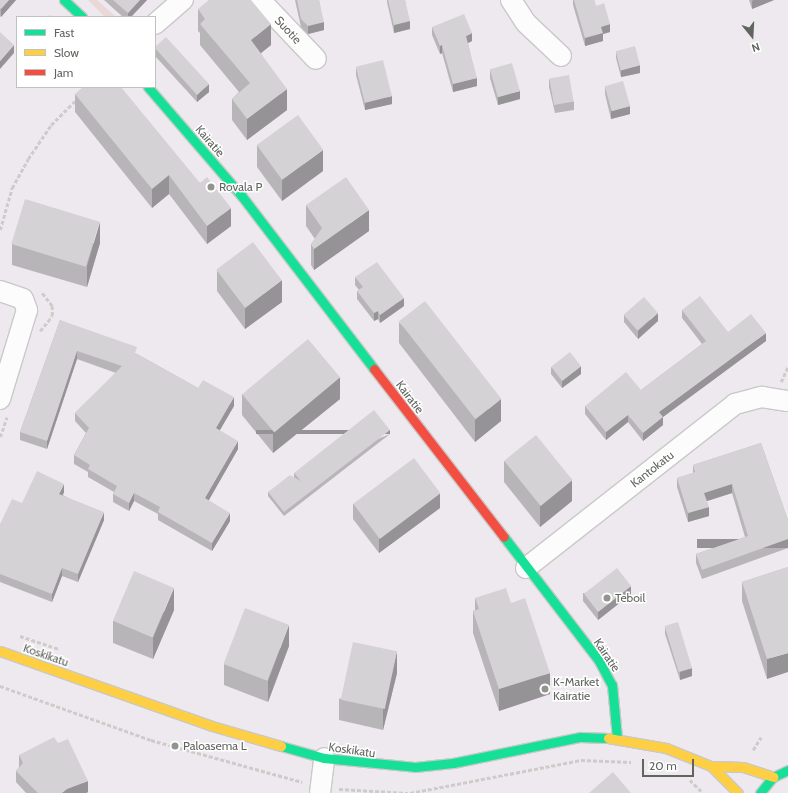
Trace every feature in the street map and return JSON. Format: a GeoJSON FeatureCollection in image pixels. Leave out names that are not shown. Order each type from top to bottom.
{"type":"FeatureCollection","features":[{"type":"Feature","properties":{"kind":"main road"},"geometry":{"type":"LineString","coordinates":[[64,0],[81,16]]}},
{"type":"Feature","properties":{"kind":"main road","name":"Kairatie"},"geometry":{"type":"LineString","coordinates":[[149,88],[241,195],[606,672],[612,685],[617,738]]}},
{"type":"Feature","properties":{"kind":"main road","name":"Koskikatu"},"geometry":{"type":"LineString","coordinates":[[0,652],[212,726],[324,758],[415,767],[453,763],[580,737],[617,738],[659,746],[711,766],[743,767],[774,777]]}},
{"type":"Feature","properties":{"kind":"main road","name":"Koskikatu"},"geometry":{"type":"LineString","coordinates":[[711,766],[738,793]]}},
{"type":"Feature","properties":{"kind":"main road"},"geometry":{"type":"LineString","coordinates":[[760,793],[774,777],[788,770]]}},
{"type":"Feature","properties":{"kind":"street"},"geometry":{"type":"LineString","coordinates":[[156,23],[183,0]]}},
{"type":"Feature","properties":{"kind":"street","name":"Suotie"},"geometry":{"type":"LineString","coordinates":[[260,0],[316,59]]}},
{"type":"Feature","properties":{"kind":"street"},"geometry":{"type":"LineString","coordinates":[[511,0],[526,23],[561,56]]}},
{"type":"Feature","properties":{"kind":"street"},"geometry":{"type":"LineString","coordinates":[[0,291],[22,299],[27,310],[0,399]]}},
{"type":"Feature","properties":{"kind":"street","name":"Kantokatu"},"geometry":{"type":"LineString","coordinates":[[526,568],[735,404],[762,397],[788,401]]}},
{"type":"Feature","properties":{"kind":"street"},"geometry":{"type":"LineString","coordinates":[[320,790],[324,758]]}},
{"type":"Feature","properties":{"kind":"path"},"geometry":{"type":"LineString","coordinates":[[0,230],[12,188],[28,159],[51,125],[78,98]]}},
{"type":"Feature","properties":{"kind":"path"},"geometry":{"type":"LineString","coordinates":[[0,686],[151,740],[320,790],[409,793],[581,760],[634,762]]}},
{"type":"Feature","properties":{"kind":"path"},"geometry":{"type":"LineString","coordinates":[[684,777],[703,793]]}},
{"type":"Feature","properties":{"kind":"shaded area"},"geometry":{"type":"Polygon","coordinates":[[[88,0],[97,0],[115,16],[104,16],[88,0]]]}},
{"type":"Feature","properties":{"kind":"building"},"geometry":{"type":"Polygon","coordinates":[[[0,0],[9,0],[1,9],[0,8],[0,0]]]}},
{"type":"Feature","properties":{"kind":"building"},"geometry":{"type":"Polygon","coordinates":[[[113,0],[140,0],[128,13],[113,0]]]}},
{"type":"Feature","properties":{"kind":"building"},"geometry":{"type":"Polygon","coordinates":[[[209,0],[251,0],[271,24],[251,40],[287,89],[247,119],[232,99],[250,83],[200,24],[205,19],[198,9],[209,0]]]}},
{"type":"Feature","properties":{"kind":"building"},"geometry":{"type":"Polygon","coordinates":[[[297,0],[319,0],[324,22],[308,26],[301,19],[297,0]]]}},
{"type":"Feature","properties":{"kind":"building"},"geometry":{"type":"Polygon","coordinates":[[[388,0],[405,0],[410,21],[394,25],[388,0]]]}},
{"type":"Feature","properties":{"kind":"building"},"geometry":{"type":"Polygon","coordinates":[[[574,0],[594,0],[596,6],[604,3],[610,24],[601,27],[603,33],[585,38],[574,0]]]}},
{"type":"Feature","properties":{"kind":"building"},"geometry":{"type":"Polygon","coordinates":[[[464,14],[472,33],[466,36],[477,78],[453,84],[442,45],[440,46],[432,27],[464,14]]]}},
{"type":"Feature","properties":{"kind":"building"},"geometry":{"type":"Polygon","coordinates":[[[0,32],[14,45],[0,61],[0,32]]]}},
{"type":"Feature","properties":{"kind":"building"},"geometry":{"type":"Polygon","coordinates":[[[166,37],[209,84],[197,95],[156,49],[156,46],[166,37]]]}},
{"type":"Feature","properties":{"kind":"building"},"geometry":{"type":"Polygon","coordinates":[[[635,46],[640,65],[621,70],[616,51],[635,46]]]}},
{"type":"Feature","properties":{"kind":"building"},"geometry":{"type":"Polygon","coordinates":[[[383,60],[392,96],[365,103],[356,67],[383,60]]]}},
{"type":"Feature","properties":{"kind":"building"},"geometry":{"type":"Polygon","coordinates":[[[512,63],[520,91],[498,97],[490,69],[512,63]]]}},
{"type":"Feature","properties":{"kind":"building"},"geometry":{"type":"Polygon","coordinates":[[[569,75],[574,102],[554,105],[549,78],[569,75]]]}},
{"type":"Feature","properties":{"kind":"building"},"geometry":{"type":"Polygon","coordinates":[[[623,81],[630,106],[612,111],[605,86],[623,81]]]}},
{"type":"Feature","properties":{"kind":"building"},"geometry":{"type":"Polygon","coordinates":[[[82,88],[122,88],[200,183],[207,177],[231,208],[207,226],[169,175],[152,189],[75,94],[82,88]]]}},
{"type":"Feature","properties":{"kind":"building"},"geometry":{"type":"Polygon","coordinates":[[[298,115],[323,150],[282,180],[257,145],[298,115]]]}},
{"type":"Feature","properties":{"kind":"building"},"geometry":{"type":"Polygon","coordinates":[[[346,177],[369,210],[314,249],[311,244],[322,228],[306,205],[346,177]]]}},
{"type":"Feature","properties":{"kind":"building"},"geometry":{"type":"Polygon","coordinates":[[[25,199],[100,222],[86,267],[11,244],[25,199]]]}},
{"type":"Feature","properties":{"kind":"building"},"geometry":{"type":"Polygon","coordinates":[[[253,242],[282,280],[245,308],[216,270],[253,242]]]}},
{"type":"Feature","properties":{"kind":"building"},"geometry":{"type":"Polygon","coordinates":[[[377,262],[404,298],[380,315],[378,311],[374,313],[357,291],[363,287],[355,277],[377,262]]]}},
{"type":"Feature","properties":{"kind":"building"},"geometry":{"type":"Polygon","coordinates":[[[700,296],[728,332],[751,314],[766,333],[659,412],[663,417],[643,433],[628,415],[606,432],[585,406],[626,372],[641,390],[706,341],[682,310],[700,296]]]}},
{"type":"Feature","properties":{"kind":"building"},"geometry":{"type":"Polygon","coordinates":[[[644,297],[658,313],[637,331],[624,315],[644,297]]]}},
{"type":"Feature","properties":{"kind":"building"},"geometry":{"type":"Polygon","coordinates":[[[425,301],[501,399],[475,419],[399,321],[425,301]]]}},
{"type":"Feature","properties":{"kind":"building"},"geometry":{"type":"Polygon","coordinates":[[[60,320],[137,347],[135,353],[198,388],[203,380],[234,397],[216,428],[238,441],[205,498],[230,513],[212,543],[158,512],[160,507],[134,493],[129,503],[113,494],[117,486],[88,469],[90,465],[74,455],[89,428],[75,413],[122,366],[77,351],[47,441],[20,432],[60,320]]]}},
{"type":"Feature","properties":{"kind":"building"},"geometry":{"type":"Polygon","coordinates":[[[308,339],[340,377],[274,433],[242,394],[308,339]]]}},
{"type":"Feature","properties":{"kind":"building"},"geometry":{"type":"Polygon","coordinates":[[[570,352],[581,366],[562,381],[551,367],[570,352]]]}},
{"type":"Feature","properties":{"kind":"building"},"geometry":{"type":"Polygon","coordinates":[[[374,410],[390,430],[284,512],[268,492],[290,475],[301,481],[294,473],[374,410]]]}},
{"type":"Feature","properties":{"kind":"building"},"geometry":{"type":"Polygon","coordinates":[[[536,435],[573,480],[541,506],[504,461],[536,435]]]}},
{"type":"Feature","properties":{"kind":"building"},"geometry":{"type":"Polygon","coordinates":[[[761,443],[788,520],[788,539],[702,570],[696,554],[748,536],[732,484],[704,493],[709,507],[688,513],[677,478],[695,472],[693,465],[761,443]]]}},
{"type":"Feature","properties":{"kind":"building"},"geometry":{"type":"Polygon","coordinates":[[[414,458],[440,493],[380,539],[353,504],[414,458]]]}},
{"type":"Feature","properties":{"kind":"building"},"geometry":{"type":"Polygon","coordinates":[[[37,471],[64,484],[59,494],[104,512],[78,574],[62,568],[52,594],[0,574],[0,524],[12,499],[22,503],[37,471]]]}},
{"type":"Feature","properties":{"kind":"building"},"geometry":{"type":"Polygon","coordinates":[[[788,567],[788,653],[767,659],[742,582],[788,567]]]}},
{"type":"Feature","properties":{"kind":"building","name":"Teboil"},"geometry":{"type":"Polygon","coordinates":[[[617,568],[631,586],[598,612],[584,594],[617,568]]]}},
{"type":"Feature","properties":{"kind":"building"},"geometry":{"type":"Polygon","coordinates":[[[134,571],[174,588],[152,638],[113,621],[134,571]]]}},
{"type":"Feature","properties":{"kind":"building"},"geometry":{"type":"Polygon","coordinates":[[[506,588],[511,603],[525,598],[550,673],[499,689],[473,611],[479,609],[475,598],[506,588]]]}},
{"type":"Feature","properties":{"kind":"building"},"geometry":{"type":"Polygon","coordinates":[[[245,608],[289,625],[267,681],[223,664],[245,608]]]}},
{"type":"Feature","properties":{"kind":"building"},"geometry":{"type":"Polygon","coordinates":[[[678,622],[692,668],[679,672],[665,626],[678,622]]]}},
{"type":"Feature","properties":{"kind":"building"},"geometry":{"type":"Polygon","coordinates":[[[353,642],[397,651],[385,709],[341,700],[353,642]]]}},
{"type":"Feature","properties":{"kind":"building"},"geometry":{"type":"Polygon","coordinates":[[[54,737],[58,743],[68,739],[88,781],[67,789],[62,793],[38,793],[16,771],[23,763],[19,755],[54,737]]]}},
{"type":"Feature","properties":{"kind":"building"},"geometry":{"type":"Polygon","coordinates":[[[613,772],[631,793],[589,793],[613,772]]]}},
{"type":"Feature","properties":{"kind":"traffic: fast"},"geometry":{"type":"LineString","coordinates":[[64,0],[81,16]]}},
{"type":"Feature","properties":{"kind":"traffic: fast"},"geometry":{"type":"LineString","coordinates":[[149,88],[241,195],[374,369]]}},
{"type":"Feature","properties":{"kind":"traffic: fast"},"geometry":{"type":"LineString","coordinates":[[504,537],[599,661],[612,685],[617,738]]}},
{"type":"Feature","properties":{"kind":"traffic: fast"},"geometry":{"type":"LineString","coordinates":[[281,746],[324,758],[415,767],[453,763],[580,737],[608,738]]}},
{"type":"Feature","properties":{"kind":"traffic: fast"},"geometry":{"type":"LineString","coordinates":[[760,793],[773,777],[788,770]]}},
{"type":"Feature","properties":{"kind":"traffic: slow"},"geometry":{"type":"LineString","coordinates":[[0,651],[212,726],[281,746]]}},
{"type":"Feature","properties":{"kind":"traffic: slow"},"geometry":{"type":"LineString","coordinates":[[608,738],[666,748],[711,766],[743,767],[773,777]]}},
{"type":"Feature","properties":{"kind":"traffic: slow"},"geometry":{"type":"LineString","coordinates":[[711,766],[738,793]]}},
{"type":"Feature","properties":{"kind":"traffic: jam"},"geometry":{"type":"LineString","coordinates":[[374,369],[504,537]]}},
{"type":"Feature","properties":{"kind":"place","name":"Rovala P"},"geometry":{"type":"Point","coordinates":[211,187]}},
{"type":"Feature","properties":{"kind":"place","name":"Teboil"},"geometry":{"type":"Point","coordinates":[607,598]}},
{"type":"Feature","properties":{"kind":"place","name":"K-Market Kairatie"},"geometry":{"type":"Point","coordinates":[545,689]}},
{"type":"Feature","properties":{"kind":"place","name":"Paloasema L"},"geometry":{"type":"Point","coordinates":[175,746]}}]}
